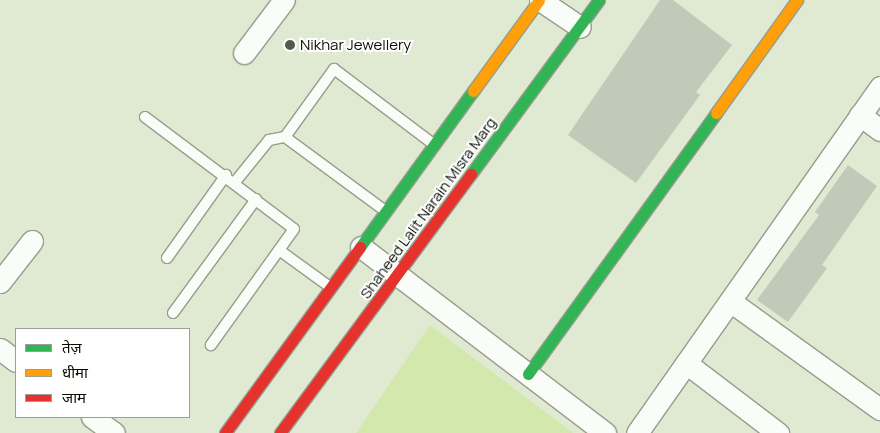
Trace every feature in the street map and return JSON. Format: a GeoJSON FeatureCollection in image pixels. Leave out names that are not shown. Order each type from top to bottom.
{"type":"FeatureCollection","features":[{"type":"Feature","properties":{"kind":"street"},"geometry":{"type":"LineString","coordinates":[[244,53],[284,0]]}},
{"type":"Feature","properties":{"kind":"street"},"geometry":{"type":"LineString","coordinates":[[225,433],[540,0],[580,27]]}},
{"type":"Feature","properties":{"kind":"street","name":"Shaheed Lalit Narain Misra Marg"},"geometry":{"type":"LineString","coordinates":[[280,433],[600,0]]}},
{"type":"Feature","properties":{"kind":"street"},"geometry":{"type":"LineString","coordinates":[[528,374],[797,0]]}},
{"type":"Feature","properties":{"kind":"street"},"geometry":{"type":"LineString","coordinates":[[637,433],[880,87]]}},
{"type":"Feature","properties":{"kind":"street"},"geometry":{"type":"LineString","coordinates":[[860,115],[880,130]]}},
{"type":"Feature","properties":{"kind":"street"},"geometry":{"type":"LineString","coordinates":[[0,282],[32,241]]}},
{"type":"Feature","properties":{"kind":"street"},"geometry":{"type":"LineString","coordinates":[[361,247],[605,433]]}},
{"type":"Feature","properties":{"kind":"street"},"geometry":{"type":"LineString","coordinates":[[730,301],[880,409]]}},
{"type":"Feature","properties":{"kind":"street"},"geometry":{"type":"LineString","coordinates":[[0,350],[15,360]]}},
{"type":"Feature","properties":{"kind":"street"},"geometry":{"type":"LineString","coordinates":[[686,363],[778,433]]}},
{"type":"Feature","properties":{"kind":"street"},"geometry":{"type":"LineString","coordinates":[[93,418],[114,433]]}},
{"type":"Feature","properties":{"kind":"lane"},"geometry":{"type":"LineString","coordinates":[[234,182],[269,140],[286,137],[334,69],[434,145]]}},
{"type":"Feature","properties":{"kind":"lane"},"geometry":{"type":"LineString","coordinates":[[145,116],[226,175],[294,228],[211,345]]}},
{"type":"Feature","properties":{"kind":"lane"},"geometry":{"type":"LineString","coordinates":[[286,137],[386,211]]}},
{"type":"Feature","properties":{"kind":"lane"},"geometry":{"type":"LineString","coordinates":[[167,258],[226,175]]}},
{"type":"Feature","properties":{"kind":"lane"},"geometry":{"type":"LineString","coordinates":[[173,313],[256,199]]}},
{"type":"Feature","properties":{"kind":"lane"},"geometry":{"type":"LineString","coordinates":[[279,250],[331,288]]}},
{"type":"Feature","properties":{"kind":"green space"},"geometry":{"type":"Polygon","coordinates":[[[430,325],[573,433],[356,433],[430,325]]]}},
{"type":"Feature","properties":{"kind":"building"},"geometry":{"type":"Polygon","coordinates":[[[660,0],[673,0],[732,45],[696,92],[700,95],[636,183],[568,135],[660,0]]]}},
{"type":"Feature","properties":{"kind":"building"},"geometry":{"type":"Polygon","coordinates":[[[848,165],[877,186],[822,265],[827,268],[788,322],[757,300],[819,215],[815,212],[848,165]]]}},
{"type":"Feature","properties":{"kind":"traffic: fast"},"geometry":{"type":"LineString","coordinates":[[471,174],[599,0]]}},
{"type":"Feature","properties":{"kind":"traffic: fast"},"geometry":{"type":"LineString","coordinates":[[360,247],[473,91]]}},
{"type":"Feature","properties":{"kind":"traffic: fast"},"geometry":{"type":"LineString","coordinates":[[528,374],[716,113]]}},
{"type":"Feature","properties":{"kind":"traffic: slow"},"geometry":{"type":"LineString","coordinates":[[473,91],[539,0]]}},
{"type":"Feature","properties":{"kind":"traffic: slow"},"geometry":{"type":"LineString","coordinates":[[716,113],[797,0]]}},
{"type":"Feature","properties":{"kind":"traffic: jam"},"geometry":{"type":"LineString","coordinates":[[280,433],[471,174]]}},
{"type":"Feature","properties":{"kind":"traffic: jam"},"geometry":{"type":"LineString","coordinates":[[225,433],[360,247]]}},
{"type":"Feature","properties":{"kind":"place","name":"Nikhar Jewellery"},"geometry":{"type":"Point","coordinates":[290,45]}}]}
